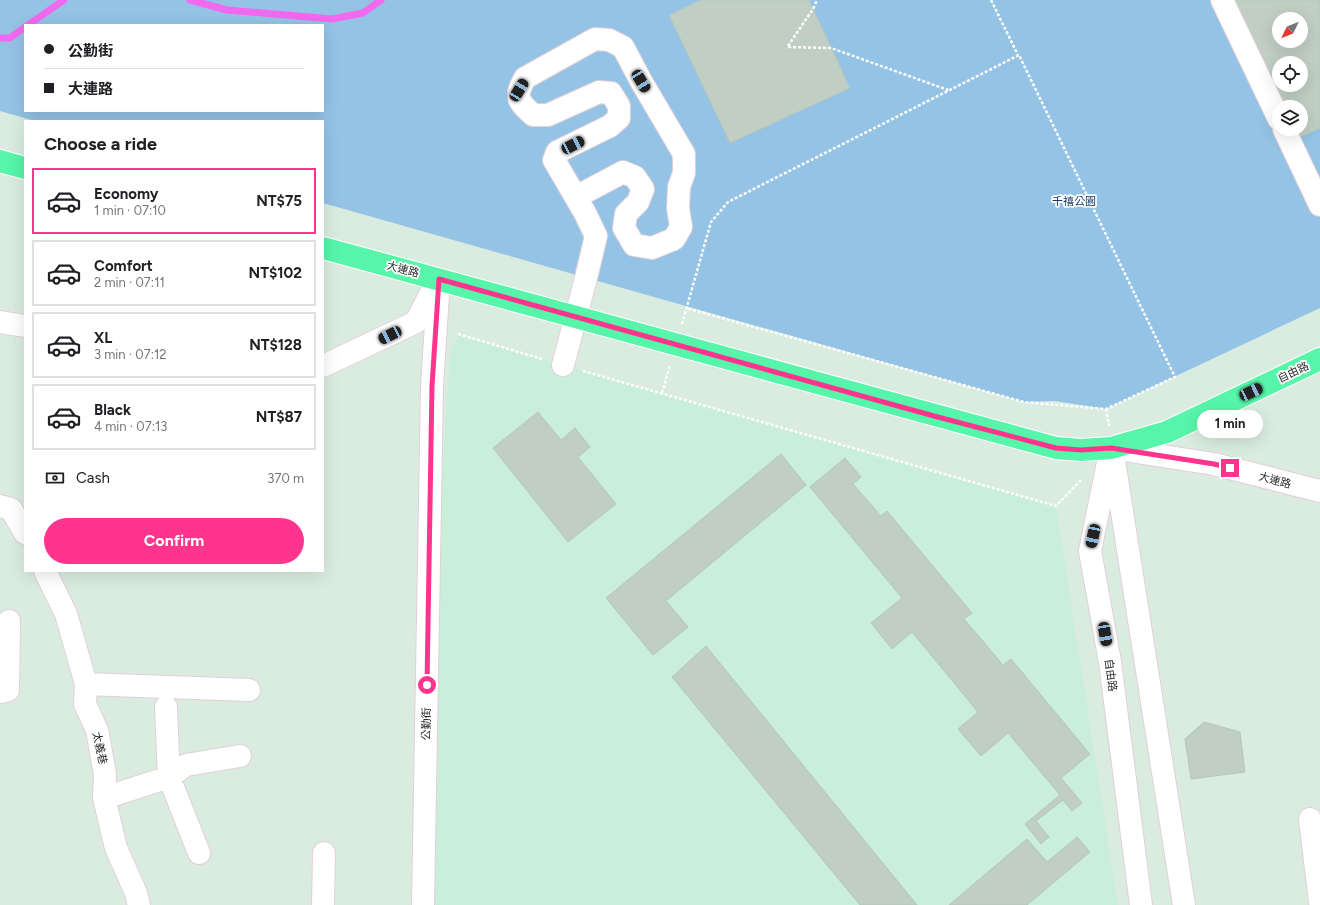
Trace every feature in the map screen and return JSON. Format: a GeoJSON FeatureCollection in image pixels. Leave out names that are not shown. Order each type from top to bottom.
{"type":"FeatureCollection","features":[{"type":"Feature","properties":{"kind":"main road"},"geometry":{"type":"LineString","coordinates":[[0,161],[24,168]]}},
{"type":"Feature","properties":{"kind":"main road","name":"大連路"},"geometry":{"type":"LineString","coordinates":[[324,248],[575,316],[934,416],[1056,448],[1081,450],[1111,448]]}},
{"type":"Feature","properties":{"kind":"main road","name":"自由路"},"geometry":{"type":"LineString","coordinates":[[1111,448],[1167,432],[1320,359]]}},
{"type":"Feature","properties":{"kind":"street"},"geometry":{"type":"LineString","coordinates":[[1222,0],[1272,104]]}},
{"type":"Feature","properties":{"kind":"street"},"geometry":{"type":"LineString","coordinates":[[563,365],[596,236],[585,212],[576,197],[554,160],[557,152],[610,126],[619,118],[619,106],[611,93],[599,92],[548,115],[533,115],[520,103],[519,90],[525,78],[595,39],[609,40],[623,47],[641,81],[684,154],[684,173],[679,188],[678,208],[681,227],[674,239],[652,248],[634,245],[624,228],[626,214],[638,202],[644,189],[635,177],[623,172],[576,197]]}},
{"type":"Feature","properties":{"kind":"street"},"geometry":{"type":"LineString","coordinates":[[1287,136],[1320,205]]}},
{"type":"Feature","properties":{"kind":"street"},"geometry":{"type":"LineString","coordinates":[[324,366],[416,322],[439,279]]}},
{"type":"Feature","properties":{"kind":"street","name":"公勤街"},"geometry":{"type":"LineString","coordinates":[[422,905],[432,386],[439,279]]}},
{"type":"Feature","properties":{"kind":"street"},"geometry":{"type":"LineString","coordinates":[[0,322],[24,326]]}},
{"type":"Feature","properties":{"kind":"street"},"geometry":{"type":"LineString","coordinates":[[1111,448],[1184,905]]}},
{"type":"Feature","properties":{"kind":"street","name":"大連路"},"geometry":{"type":"LineString","coordinates":[[1111,448],[1214,464],[1320,491]]}},
{"type":"Feature","properties":{"kind":"street","name":"自由路"},"geometry":{"type":"LineString","coordinates":[[1111,448],[1090,551],[1110,662],[1142,905]]}},
{"type":"Feature","properties":{"kind":"street"},"geometry":{"type":"LineString","coordinates":[[12,509],[24,531]]}},
{"type":"Feature","properties":{"kind":"street","name":"太義巷"},"geometry":{"type":"LineString","coordinates":[[45,572],[66,614],[86,684],[85,704],[97,730],[105,774],[104,798],[116,848],[136,893],[139,905]]}},
{"type":"Feature","properties":{"kind":"street"},"geometry":{"type":"LineString","coordinates":[[0,692],[8,690],[9,621]]}},
{"type":"Feature","properties":{"kind":"street"},"geometry":{"type":"LineString","coordinates":[[86,684],[248,690]]}},
{"type":"Feature","properties":{"kind":"street"},"geometry":{"type":"LineString","coordinates":[[166,707],[169,778],[199,853]]}},
{"type":"Feature","properties":{"kind":"street"},"geometry":{"type":"LineString","coordinates":[[104,798],[169,778],[186,765],[240,756]]}},
{"type":"Feature","properties":{"kind":"street"},"geometry":{"type":"LineString","coordinates":[[1310,819],[1320,902]]}},
{"type":"Feature","properties":{"kind":"street"},"geometry":{"type":"LineString","coordinates":[[323,905],[324,853]]}},
{"type":"Feature","properties":{"kind":"path"},"geometry":{"type":"LineString","coordinates":[[817,0],[813,9],[788,47],[831,48],[948,91]]}},
{"type":"Feature","properties":{"kind":"path"},"geometry":{"type":"LineString","coordinates":[[686,308],[1024,402],[1106,409],[1175,377],[991,0]]}},
{"type":"Feature","properties":{"kind":"path"},"geometry":{"type":"LineString","coordinates":[[662,393],[711,222],[728,202],[1018,55]]}},
{"type":"Feature","properties":{"kind":"path"},"geometry":{"type":"LineString","coordinates":[[455,328],[458,335],[1056,506],[1086,474]]}},
{"type":"Feature","properties":{"kind":"path"},"geometry":{"type":"LineString","coordinates":[[1106,409],[1111,448]]}},
{"type":"Feature","properties":{"kind":"shaded area"},"geometry":{"type":"Polygon","coordinates":[[[458,335],[1056,506],[1118,905],[432,905],[435,588],[450,355],[458,335]]]}},
{"type":"Feature","properties":{"kind":"green space","name":"千禧公園"},"geometry":{"type":"Polygon","coordinates":[[[0,0],[1320,0],[1320,308],[1106,409],[1055,401],[1024,402],[324,203],[324,120],[32,120],[0,111],[0,0]]]}},
{"type":"Feature","properties":{"kind":"building"},"geometry":{"type":"Polygon","coordinates":[[[701,0],[809,0],[850,88],[730,143],[669,15],[701,0]]]}},
{"type":"Feature","properties":{"kind":"building"},"geometry":{"type":"Polygon","coordinates":[[[1233,0],[1320,0],[1320,128],[1308,134],[1308,100],[1281,100],[1277,92],[1308,92],[1308,56],[1272,56],[1272,82],[1233,0]]]}},
{"type":"Feature","properties":{"kind":"building"},"geometry":{"type":"Polygon","coordinates":[[[538,412],[561,440],[575,428],[590,447],[578,457],[616,504],[568,542],[493,448],[538,412]]]}},
{"type":"Feature","properties":{"kind":"building"},"geometry":{"type":"Polygon","coordinates":[[[781,454],[806,485],[666,601],[688,627],[653,655],[606,598],[781,454]]]}},
{"type":"Feature","properties":{"kind":"building"},"geometry":{"type":"Polygon","coordinates":[[[845,458],[861,477],[853,484],[881,516],[887,511],[972,613],[964,619],[1003,665],[1011,659],[1090,754],[1061,778],[1082,803],[1072,811],[1063,800],[1036,821],[1049,837],[1041,844],[1025,824],[1060,795],[1008,733],[981,756],[958,729],[978,712],[912,632],[892,649],[871,623],[902,598],[810,487],[845,458]]]}},
{"type":"Feature","properties":{"kind":"building"},"geometry":{"type":"Polygon","coordinates":[[[706,646],[917,905],[860,905],[672,677],[706,646]]]}},
{"type":"Feature","properties":{"kind":"building"},"geometry":{"type":"Polygon","coordinates":[[[1204,722],[1240,732],[1245,772],[1191,779],[1185,739],[1204,722]]]}},
{"type":"Feature","properties":{"kind":"building"},"geometry":{"type":"Polygon","coordinates":[[[1077,837],[1090,852],[1027,905],[949,905],[1027,839],[1047,862],[1077,837]]]}},
{"type":"Feature","properties":{"kind":"waterway"},"geometry":{"type":"LineString","coordinates":[[29,24],[64,0]]}},
{"type":"Feature","properties":{"kind":"waterway"},"geometry":{"type":"LineString","coordinates":[[190,0],[227,10],[332,19],[363,13],[381,0]]}},
{"type":"Feature","properties":{"kind":"waterway"},"geometry":{"type":"LineString","coordinates":[[0,38],[10,38],[24,28]]}},
{"type":"Feature","properties":{"kind":"route"},"geometry":{"type":"LineString","coordinates":[[427,685],[432,386],[439,279],[934,416],[1056,448],[1081,450],[1111,448],[1214,464],[1230,468]]}}]}
